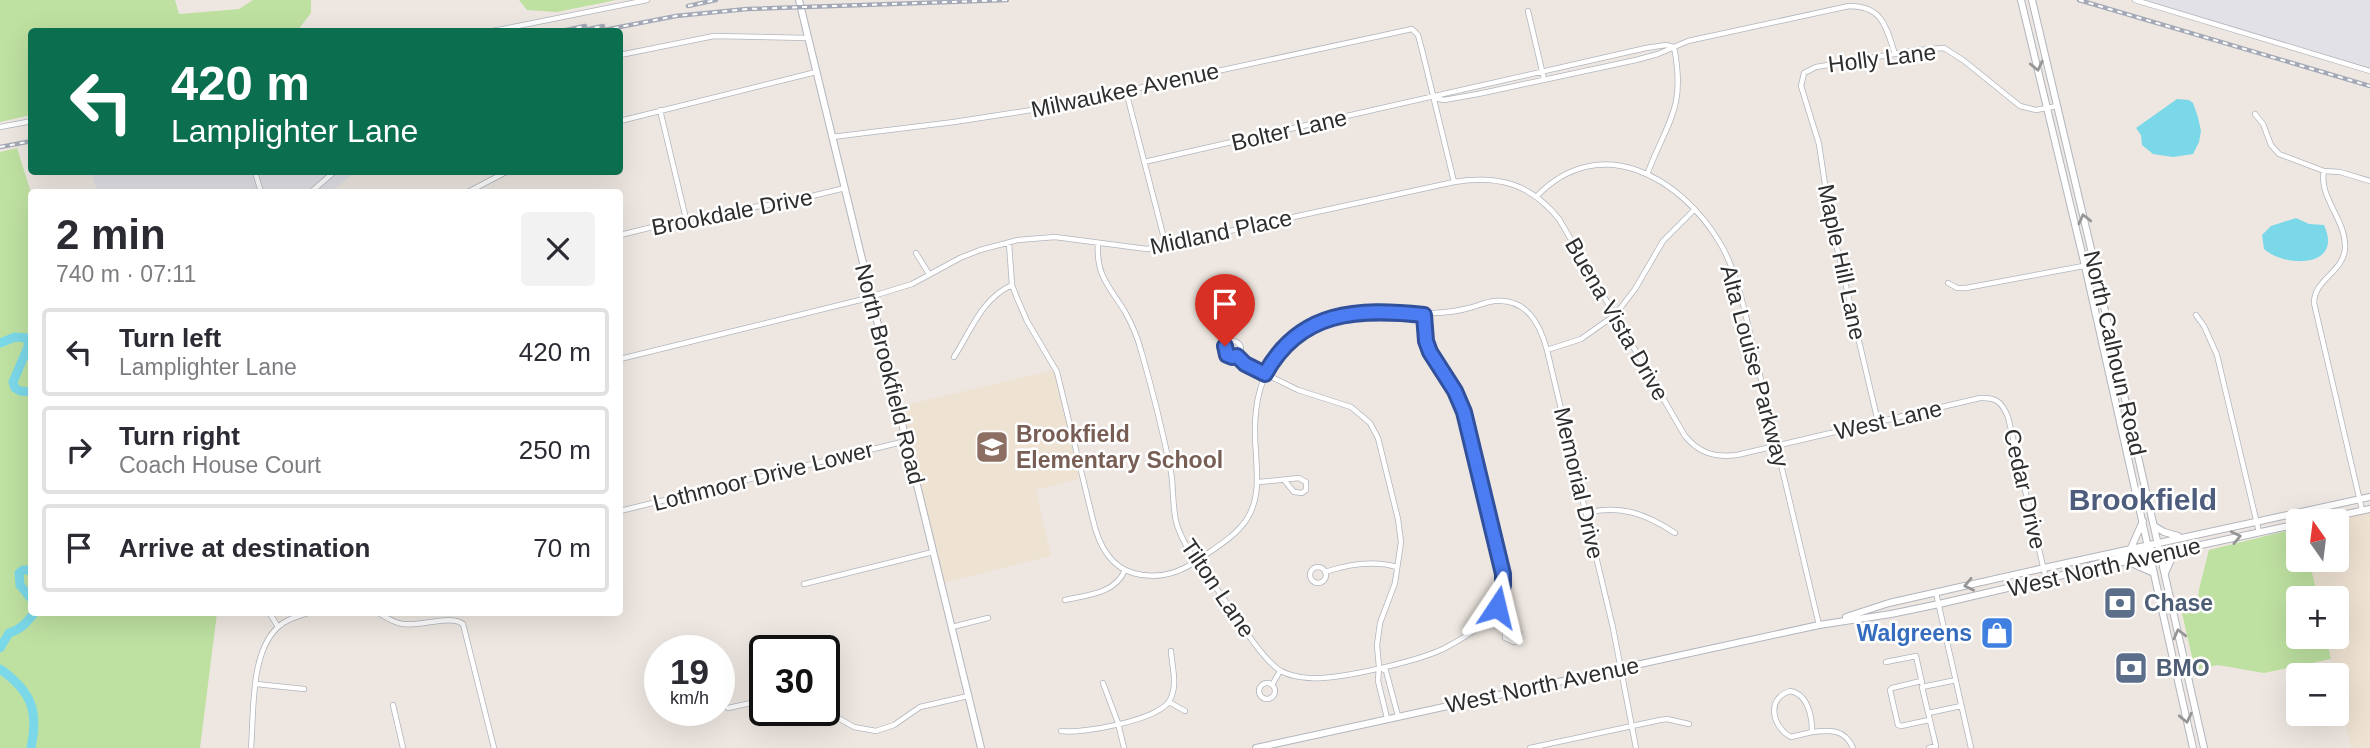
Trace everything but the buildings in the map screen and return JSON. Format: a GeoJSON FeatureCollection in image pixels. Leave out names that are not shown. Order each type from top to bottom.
{"type":"FeatureCollection","features":[{"type":"Feature","properties":{"kind":"main road","name":"North Brookfield Road"},"geometry":{"type":"LineString","coordinates":[[799,0],[981,748]]}},
{"type":"Feature","properties":{"kind":"main road","name":"North Calhoun Road"},"geometry":{"type":"LineString","coordinates":[[2021,0],[2085,266],[2193,748]]}},
{"type":"Feature","properties":{"kind":"main road","name":"North Calhoun Road"},"geometry":{"type":"LineString","coordinates":[[2032,0],[2204,748]]}},
{"type":"Feature","properties":{"kind":"main road","name":"West North Avenue"},"geometry":{"type":"LineString","coordinates":[[1827,623],[1891,614],[2127,561],[2149,550],[2158,542],[2370,497]]}},
{"type":"Feature","properties":{"kind":"main road"},"geometry":{"type":"LineString","coordinates":[[2131,548],[2143,521]]}},
{"type":"Feature","properties":{"kind":"main road"},"geometry":{"type":"LineString","coordinates":[[2154,526],[2181,537]]}},
{"type":"Feature","properties":{"kind":"main road","name":"West North Avenue"},"geometry":{"type":"LineString","coordinates":[[1256,748],[1819,625],[1889,603],[2131,548],[2160,554],[2286,526]]}},
{"type":"Feature","properties":{"kind":"main road"},"geometry":{"type":"LineString","coordinates":[[2076,572],[2105,560],[2149,550]]}},
{"type":"Feature","properties":{"kind":"main road"},"geometry":{"type":"LineString","coordinates":[[2164,575],[2175,551]]}},
{"type":"Feature","properties":{"kind":"main road"},"geometry":{"type":"LineString","coordinates":[[2127,561],[2154,573]]}},
{"type":"Feature","properties":{"kind":"street"},"geometry":{"type":"LineString","coordinates":[[508,28],[647,0]]}},
{"type":"Feature","properties":{"kind":"street"},"geometry":{"type":"LineString","coordinates":[[2135,0],[2370,71]]}},
{"type":"Feature","properties":{"kind":"street","name":"Bolter Lane"},"geometry":{"type":"LineString","coordinates":[[1434,98],[1444,100],[1544,79],[1658,54],[1688,41],[1755,25],[1855,6],[1870,10],[1884,21],[1895,54]]}},
{"type":"Feature","properties":{"kind":"street"},"geometry":{"type":"LineString","coordinates":[[1528,10],[1544,79]]}},
{"type":"Feature","properties":{"kind":"street","name":"Milwaukee Avenue"},"geometry":{"type":"LineString","coordinates":[[832,137],[998,116],[1126,91],[1407,29],[1415,31],[1434,98]]}},
{"type":"Feature","properties":{"kind":"street"},"geometry":{"type":"LineString","coordinates":[[623,54],[714,36],[808,38]]}},
{"type":"Feature","properties":{"kind":"street"},"geometry":{"type":"LineString","coordinates":[[1647,173],[1676,107],[1679,81],[1674,47]]}},
{"type":"Feature","properties":{"kind":"street","name":"Bolter Lane"},"geometry":{"type":"LineString","coordinates":[[1144,162],[1646,48],[1674,47]]}},
{"type":"Feature","properties":{"kind":"street","name":"Holly Lane"},"geometry":{"type":"LineString","coordinates":[[1806,103],[1801,82],[1804,74],[1811,68],[1944,48],[2020,106],[2029,110],[2057,106]]}},
{"type":"Feature","properties":{"kind":"street"},"geometry":{"type":"LineString","coordinates":[[623,120],[816,72]]}},
{"type":"Feature","properties":{"kind":"street"},"geometry":{"type":"LineString","coordinates":[[1126,91],[1166,246]]}},
{"type":"Feature","properties":{"kind":"street"},"geometry":{"type":"LineString","coordinates":[[1434,98],[1454,182]]}},
{"type":"Feature","properties":{"kind":"street","name":"Maple Hill Lane"},"geometry":{"type":"LineString","coordinates":[[1806,103],[1819,144],[1830,218],[1878,422]]}},
{"type":"Feature","properties":{"kind":"street"},"geometry":{"type":"LineString","coordinates":[[660,110],[686,219]]}},
{"type":"Feature","properties":{"kind":"street"},"geometry":{"type":"LineString","coordinates":[[2255,114],[2263,124],[2275,151],[2324,171],[2340,172],[2370,181]]}},
{"type":"Feature","properties":{"kind":"street"},"geometry":{"type":"LineString","coordinates":[[0,127],[28,122]]}},
{"type":"Feature","properties":{"kind":"street","name":"Alta Louise Parkway"},"geometry":{"type":"LineString","coordinates":[[1537,197],[1566,174],[1591,166],[1617,165],[1647,173],[1679,194],[1714,234],[1732,267],[1819,625]]}},
{"type":"Feature","properties":{"kind":"street"},"geometry":{"type":"LineString","coordinates":[[2324,171],[2325,186],[2340,221],[2346,245],[2339,265],[2315,292],[2314,303],[2360,499],[2366,510]]}},
{"type":"Feature","properties":{"kind":"street"},"geometry":{"type":"LineString","coordinates":[[314,189],[331,175]]}},
{"type":"Feature","properties":{"kind":"street"},"geometry":{"type":"LineString","coordinates":[[474,189],[500,175]]}},
{"type":"Feature","properties":{"kind":"street","name":"Buena Vista Drive"},"geometry":{"type":"LineString","coordinates":[[1454,182],[1495,179],[1519,187],[1537,197],[1553,211],[1692,445],[1707,453],[1725,456],[1777,445]]}},
{"type":"Feature","properties":{"kind":"street","name":"Midland Place"},"geometry":{"type":"LineString","coordinates":[[623,358],[912,284],[979,250],[1009,243],[1055,237],[1142,250],[1454,182]]}},
{"type":"Feature","properties":{"kind":"street","name":"Brookdale Drive"},"geometry":{"type":"LineString","coordinates":[[623,235],[732,209],[783,203],[845,188]]}},
{"type":"Feature","properties":{"kind":"street"},"geometry":{"type":"LineString","coordinates":[[1547,350],[1581,339],[1615,315],[1635,289],[1663,241],[1694,210]]}},
{"type":"Feature","properties":{"kind":"street"},"geometry":{"type":"LineString","coordinates":[[1009,243],[1012,285],[1027,321],[1057,372],[1100,544],[1125,570],[1155,576],[1175,573],[1196,561],[1241,526],[1254,504],[1259,482],[1254,415],[1265,374],[1285,346],[1317,322],[1336,316],[1357,313],[1424,315],[1426,341],[1430,352],[1455,391],[1464,412],[1501,566],[1503,585],[1493,615],[1468,635],[1440,651],[1380,667],[1322,678],[1298,677],[1280,670],[1272,685]]}},
{"type":"Feature","properties":{"kind":"street","name":"Tilton Lane"},"geometry":{"type":"LineString","coordinates":[[1098,243],[1097,257],[1101,275],[1133,326],[1142,354],[1169,465],[1176,520],[1184,541],[1261,651],[1280,670]]}},
{"type":"Feature","properties":{"kind":"street"},"geometry":{"type":"LineString","coordinates":[[916,253],[929,274]]}},
{"type":"Feature","properties":{"kind":"street"},"geometry":{"type":"LineString","coordinates":[[1948,283],[1957,288],[1966,288],[2094,264]]}},
{"type":"Feature","properties":{"kind":"street"},"geometry":{"type":"LineString","coordinates":[[954,357],[983,308],[997,294],[1012,285]]}},
{"type":"Feature","properties":{"kind":"street","name":"Memorial Drive"},"geometry":{"type":"LineString","coordinates":[[1424,315],[1453,312],[1495,301],[1520,307],[1536,320],[1547,350],[1586,513],[1636,748]]}},
{"type":"Feature","properties":{"kind":"street"},"geometry":{"type":"LineString","coordinates":[[2196,314],[2217,355],[2259,532]]}},
{"type":"Feature","properties":{"kind":"street"},"geometry":{"type":"LineString","coordinates":[[1237,356],[1245,364],[1298,390],[1350,407],[1370,424],[1381,449],[1401,542],[1395,583],[1379,627],[1377,645],[1380,667],[1378,681],[1387,718]]}},
{"type":"Feature","properties":{"kind":"street","name":"West Lane"},"geometry":{"type":"LineString","coordinates":[[1777,445],[1979,398],[1999,401]]}},
{"type":"Feature","properties":{"kind":"street","name":"Cedar Drive"},"geometry":{"type":"LineString","coordinates":[[1999,401],[2008,417],[2046,579]]}},
{"type":"Feature","properties":{"kind":"street","name":"Lothmoor Drive Lower"},"geometry":{"type":"LineString","coordinates":[[623,510],[906,440]]}},
{"type":"Feature","properties":{"kind":"street"},"geometry":{"type":"LineString","coordinates":[[1259,482],[1284,480],[1303,479],[1306,490],[1302,493],[1294,492],[1284,480]]}},
{"type":"Feature","properties":{"kind":"street"},"geometry":{"type":"LineString","coordinates":[[1586,513],[1608,509],[1631,511],[1655,520],[1675,533]]}},
{"type":"Feature","properties":{"kind":"street"},"geometry":{"type":"LineString","coordinates":[[804,584],[933,552]]}},
{"type":"Feature","properties":{"kind":"street"},"geometry":{"type":"LineString","coordinates":[[1325,572],[1357,564],[1376,563],[1398,567]]}},
{"type":"Feature","properties":{"kind":"street"},"geometry":{"type":"LineString","coordinates":[[1065,600],[1101,592],[1113,586],[1125,570]]}},
{"type":"Feature","properties":{"kind":"street"},"geometry":{"type":"LineString","coordinates":[[1936,593],[1970,748]]}},
{"type":"Feature","properties":{"kind":"street"},"geometry":{"type":"LineString","coordinates":[[1493,615],[1505,626]]}},
{"type":"Feature","properties":{"kind":"street"},"geometry":{"type":"LineString","coordinates":[[271,616],[278,627]]}},
{"type":"Feature","properties":{"kind":"street"},"geometry":{"type":"LineString","coordinates":[[250,748],[261,652],[278,627],[300,616]]}},
{"type":"Feature","properties":{"kind":"street"},"geometry":{"type":"LineString","coordinates":[[386,616],[403,624],[422,625],[456,620],[463,624],[494,748]]}},
{"type":"Feature","properties":{"kind":"street"},"geometry":{"type":"LineString","coordinates":[[951,627],[988,618]]}},
{"type":"Feature","properties":{"kind":"street"},"geometry":{"type":"LineString","coordinates":[[1061,731],[1077,731],[1157,713],[1169,702],[1174,688],[1171,651]]}},
{"type":"Feature","properties":{"kind":"street"},"geometry":{"type":"LineString","coordinates":[[1886,662],[1916,656],[1936,746],[1928,748]]}},
{"type":"Feature","properties":{"kind":"street"},"geometry":{"type":"LineString","coordinates":[[1380,667],[1387,671],[1398,716]]}},
{"type":"Feature","properties":{"kind":"street"},"geometry":{"type":"LineString","coordinates":[[1929,720],[1898,725],[1890,690],[1956,680]]}},
{"type":"Feature","properties":{"kind":"street"},"geometry":{"type":"LineString","coordinates":[[1103,683],[1124,748]]}},
{"type":"Feature","properties":{"kind":"street"},"geometry":{"type":"LineString","coordinates":[[256,684],[304,689]]}},
{"type":"Feature","properties":{"kind":"street"},"geometry":{"type":"LineString","coordinates":[[1812,732],[1808,709],[1802,696],[1790,691],[1779,696],[1774,709],[1781,732],[1791,737],[1812,732],[1835,731],[1849,740],[1853,748]]}},
{"type":"Feature","properties":{"kind":"street"},"geometry":{"type":"LineString","coordinates":[[840,719],[854,727],[876,730],[894,725],[920,707],[968,696]]}},
{"type":"Feature","properties":{"kind":"street"},"geometry":{"type":"LineString","coordinates":[[1169,702],[1185,711]]}},
{"type":"Feature","properties":{"kind":"street"},"geometry":{"type":"LineString","coordinates":[[393,705],[403,748]]}},
{"type":"Feature","properties":{"kind":"street"},"geometry":{"type":"LineString","coordinates":[[1928,713],[1962,706]]}},
{"type":"Feature","properties":{"kind":"street"},"geometry":{"type":"LineString","coordinates":[[1530,748],[1667,719],[1689,724]]}},
{"type":"Feature","properties":{"kind":"shaded area"},"geometry":{"type":"Polygon","coordinates":[[[2144,0],[2370,0],[2370,67],[2363,65],[2144,0]]]}},
{"type":"Feature","properties":{"kind":"shaded area"},"geometry":{"type":"Polygon","coordinates":[[[93,175],[352,175],[334,189],[96,189],[93,175]]]}},
{"type":"Feature","properties":{"kind":"shaded area","name":"Brookfield Elementary School"},"geometry":{"type":"Polygon","coordinates":[[[1054,370],[1079,479],[1036,490],[1051,556],[944,583],[902,406],[1054,370]]]}},
{"type":"Feature","properties":{"kind":"shaded area"},"geometry":{"type":"Polygon","coordinates":[[[2370,512],[2370,748],[2351,748],[2346,726],[2349,726],[2349,663],[2332,663],[2329,649],[2349,649],[2349,586],[2315,586],[2312,572],[2349,572],[2349,516],[2370,512]]]}},
{"type":"Feature","properties":{"kind":"green space"},"geometry":{"type":"Polygon","coordinates":[[[0,0],[175,0],[179,14],[239,9],[253,0],[311,0],[311,13],[299,28],[28,28],[28,116],[0,122],[0,0]]]}},
{"type":"Feature","properties":{"kind":"green space"},"geometry":{"type":"Polygon","coordinates":[[[519,0],[616,0],[557,12],[527,10],[519,0]]]}},
{"type":"Feature","properties":{"kind":"green space"},"geometry":{"type":"Polygon","coordinates":[[[17,148],[30,189],[28,616],[217,616],[200,748],[0,748],[0,152],[17,148]]]}},
{"type":"Feature","properties":{"kind":"green space"},"geometry":{"type":"Polygon","coordinates":[[[2286,531],[2286,572],[2312,572],[2315,586],[2286,586],[2286,649],[2329,649],[2331,659],[2312,663],[2286,663],[2286,668],[2264,673],[2218,665],[2195,670],[2182,613],[2197,609],[2209,550],[2286,531]]]}},
{"type":"Feature","properties":{"kind":"water"},"geometry":{"type":"Polygon","coordinates":[[[2177,99],[2193,103],[2201,131],[2199,142],[2193,154],[2173,157],[2153,154],[2142,145],[2141,135],[2136,128],[2177,99]]]}},
{"type":"Feature","properties":{"kind":"water"},"geometry":{"type":"Polygon","coordinates":[[[2296,218],[2309,224],[2324,225],[2328,239],[2326,250],[2309,260],[2297,261],[2273,255],[2264,249],[2262,235],[2271,226],[2296,218]]]}},
{"type":"Feature","properties":{"kind":"waterway"},"geometry":{"type":"LineString","coordinates":[[0,343],[15,337],[28,338]]}},
{"type":"Feature","properties":{"kind":"waterway"},"geometry":{"type":"LineString","coordinates":[[28,338],[28,347]]}},
{"type":"Feature","properties":{"kind":"waterway"},"geometry":{"type":"LineString","coordinates":[[28,347],[13,382],[15,388],[28,392]]}},
{"type":"Feature","properties":{"kind":"waterway"},"geometry":{"type":"LineString","coordinates":[[28,570],[19,573],[20,585],[28,595]]}},
{"type":"Feature","properties":{"kind":"waterway"},"geometry":{"type":"LineString","coordinates":[[0,648],[9,633],[21,627],[32,616]]}},
{"type":"Feature","properties":{"kind":"waterway"},"geometry":{"type":"LineString","coordinates":[[0,669],[19,685],[30,702],[34,723],[31,748]]}},
{"type":"Feature","properties":{"kind":"railway"},"geometry":{"type":"LineString","coordinates":[[688,6],[716,0]]}},
{"type":"Feature","properties":{"kind":"railway"},"geometry":{"type":"LineString","coordinates":[[614,28],[676,16],[747,9],[1007,0]]}},
{"type":"Feature","properties":{"kind":"railway"},"geometry":{"type":"LineString","coordinates":[[2079,0],[2370,86]]}},
{"type":"Feature","properties":{"kind":"railway"},"geometry":{"type":"LineString","coordinates":[[576,28],[585,26]]}},
{"type":"Feature","properties":{"kind":"railway"},"geometry":{"type":"LineString","coordinates":[[594,28],[603,26]]}},
{"type":"Feature","properties":{"kind":"railway"},"geometry":{"type":"LineString","coordinates":[[0,147],[28,142]]}},
{"type":"Feature","properties":{"kind":"place","name":"Brookfield Elementary School"},"geometry":{"type":"Point","coordinates":[992,447]}},
{"type":"Feature","properties":{"kind":"place","name":"Chase"},"geometry":{"type":"Point","coordinates":[2120,603]}},
{"type":"Feature","properties":{"kind":"place","name":"Walgreens"},"geometry":{"type":"Point","coordinates":[1997,633]}},
{"type":"Feature","properties":{"kind":"place","name":"BMO"},"geometry":{"type":"Point","coordinates":[2131,668]}},
{"type":"Feature","properties":{"kind":"district","name":"Brookfield"},"geometry":{"type":"Point","coordinates":[2143,500]}},
{"type":"Feature","properties":{"kind":"route"},"geometry":{"type":"LineString","coordinates":[[1225,346],[1227,355],[1237,356],[1245,364],[1265,374],[1285,346],[1317,322],[1357,313],[1424,315],[1426,341],[1430,352],[1459,400],[1472,443],[1503,574],[1497,607]]}}]}
